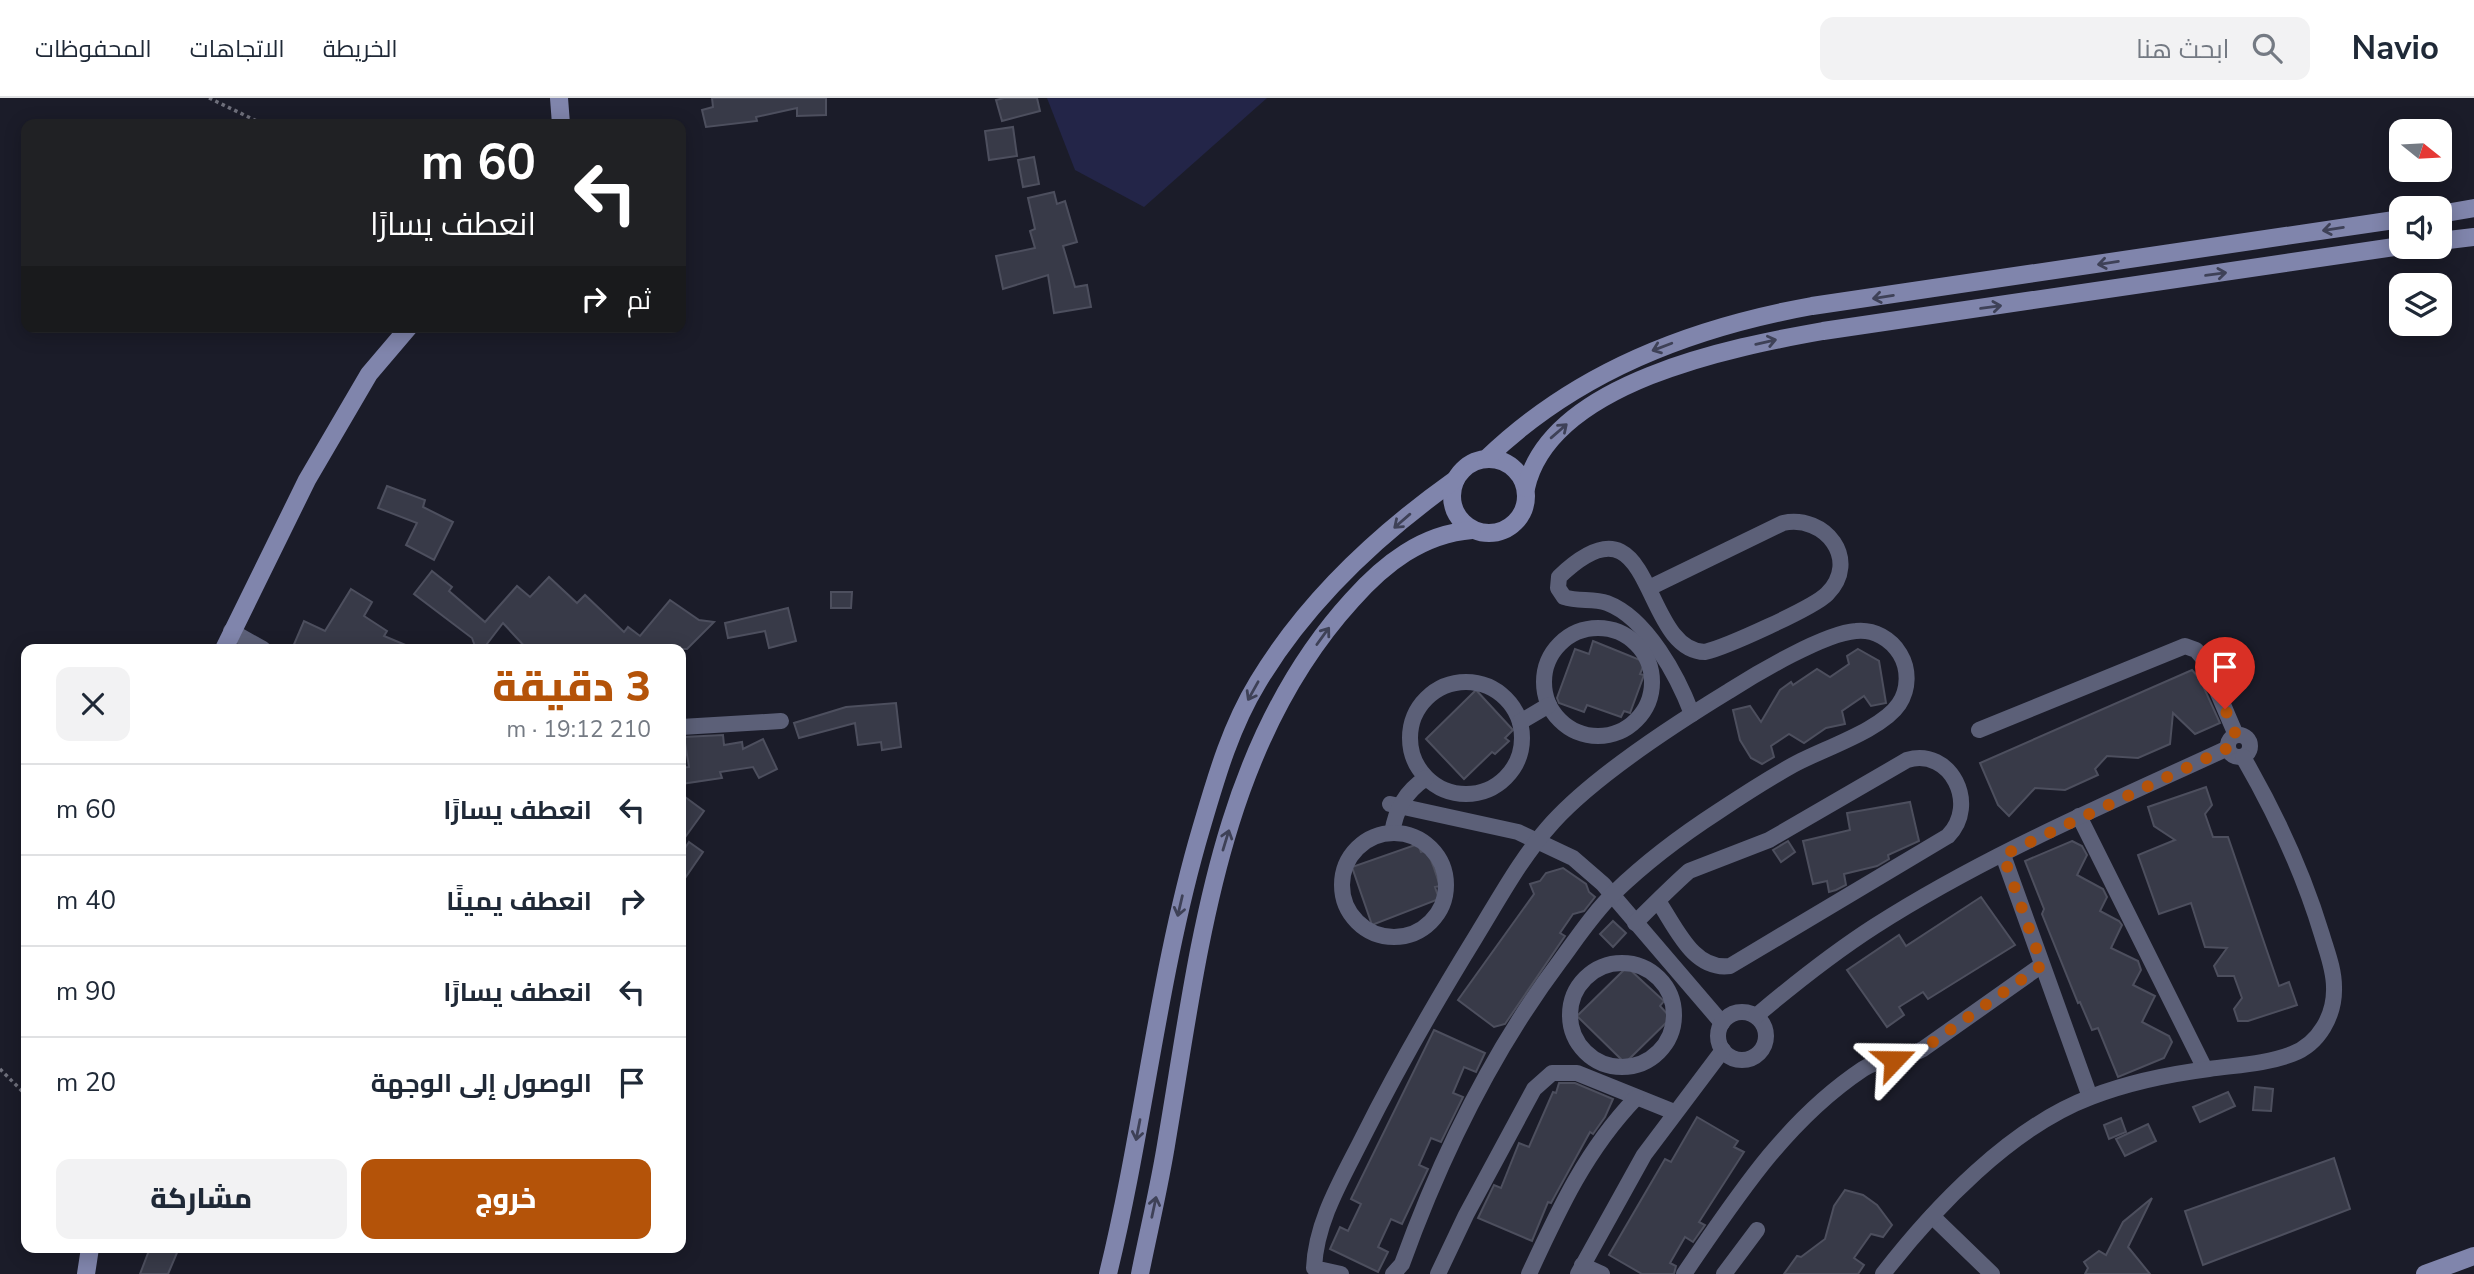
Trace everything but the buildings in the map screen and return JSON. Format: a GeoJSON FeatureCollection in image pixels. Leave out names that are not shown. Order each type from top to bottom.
{"type":"FeatureCollection","features":[{"type":"Feature","properties":{"kind":"main road"},"geometry":{"type":"LineString","coordinates":[[559,98],[561,119]]}},
{"type":"Feature","properties":{"kind":"main road"},"geometry":{"type":"LineString","coordinates":[[2452,212],[2474,208]]}},
{"type":"Feature","properties":{"kind":"main road"},"geometry":{"type":"LineString","coordinates":[[1108,1274],[1189,868],[1228,743],[1258,683],[1316,605],[1382,538],[1456,479],[1464,469],[1486,459],[1534,416],[1588,381],[1654,350],[1732,323],[1812,306],[2389,221]]}},
{"type":"Feature","properties":{"kind":"main road"},"geometry":{"type":"LineString","coordinates":[[2452,240],[2474,237]]}},
{"type":"Feature","properties":{"kind":"main road"},"geometry":{"type":"LineString","coordinates":[[1525,488],[1541,450],[1586,410],[1625,387],[1729,351],[1824,331],[2389,248]]}},
{"type":"Feature","properties":{"kind":"main road"},"geometry":{"type":"LineString","coordinates":[[226,644],[307,480],[369,374],[404,333]]}},
{"type":"Feature","properties":{"kind":"main road"},"geometry":{"type":"LineString","coordinates":[[1140,1274],[1167,1141],[1200,935],[1236,806],[1260,742],[1302,665],[1357,593],[1410,548],[1440,535],[1472,530],[1492,534],[1513,525],[1525,505],[1525,488],[1521,476],[1511,466],[1486,459]]}},
{"type":"Feature","properties":{"kind":"main road"},"geometry":{"type":"LineString","coordinates":[[1456,479],[1452,490],[1456,513],[1472,530]]}},
{"type":"Feature","properties":{"kind":"main road"},"geometry":{"type":"LineString","coordinates":[[86,1274],[89,1253]]}},
{"type":"Feature","properties":{"kind":"main road"},"geometry":{"type":"LineString","coordinates":[[2425,1274],[2474,1256]]}},
{"type":"Feature","properties":{"kind":"street"},"geometry":{"type":"LineString","coordinates":[[1649,589],[1794,520],[1805,521],[1825,531],[1838,550],[1840,562],[1835,584],[1819,600],[1705,652],[1690,650],[1678,641],[1632,559],[1617,550],[1608,549],[1565,572],[1558,583],[1564,597],[1599,601],[1631,617],[1668,665],[1692,714]]}},
{"type":"Feature","properties":{"kind":"street"},"geometry":{"type":"LineString","coordinates":[[1591,628],[1612,630],[1630,639],[1644,654],[1651,674],[1650,694],[1642,713],[1628,727],[1609,735],[1588,736],[1561,722],[1549,705],[1544,686],[1546,665],[1556,647],[1572,634],[1591,628]]}},
{"type":"Feature","properties":{"kind":"street"},"geometry":{"type":"LineString","coordinates":[[231,631],[253,644]]}},
{"type":"Feature","properties":{"kind":"street"},"geometry":{"type":"LineString","coordinates":[[1341,1274],[1314,1271],[1319,1229],[1381,1101],[1437,1000],[1538,839],[1581,796],[1692,714],[1770,668],[1854,631],[1884,637],[1899,651],[1906,670],[1905,691],[1888,716],[1794,764],[1680,839],[1612,895],[1548,977],[1491,1065],[1444,1158],[1402,1264],[1393,1274]]}},
{"type":"Feature","properties":{"kind":"street"},"geometry":{"type":"LineString","coordinates":[[1883,1274],[1932,1216],[2005,1149],[2090,1097],[2205,1069],[2269,1060],[2303,1049],[2326,1023],[2334,999],[2333,974],[2301,873],[2265,794],[2244,757],[2234,756],[2232,742],[2203,658],[2196,650],[2185,646],[1979,730]]}},
{"type":"Feature","properties":{"kind":"street"},"geometry":{"type":"LineString","coordinates":[[1452,683],[1484,685],[1510,703],[1520,722],[1520,754],[1510,773],[1495,787],[1474,794],[1453,793],[1426,778],[1414,760],[1410,739],[1419,708],[1433,692],[1452,683]]}},
{"type":"Feature","properties":{"kind":"street"},"geometry":{"type":"LineString","coordinates":[[1520,722],[1549,705]]}},
{"type":"Feature","properties":{"kind":"street"},"geometry":{"type":"LineString","coordinates":[[686,727],[781,721]]}},
{"type":"Feature","properties":{"kind":"street"},"geometry":{"type":"LineString","coordinates":[[1756,1016],[1823,962],[1873,927],[2003,855],[2232,742]]}},
{"type":"Feature","properties":{"kind":"street"},"geometry":{"type":"LineString","coordinates":[[1636,923],[1658,901],[1699,866],[1745,852],[1769,840],[1907,760],[1918,757],[1940,763],[1959,789],[1963,809],[1956,829],[1948,836],[1730,966],[1712,966],[1697,957],[1658,901]]}},
{"type":"Feature","properties":{"kind":"street"},"geometry":{"type":"LineString","coordinates":[[1392,833],[1395,805],[1426,778]]}},
{"type":"Feature","properties":{"kind":"street"},"geometry":{"type":"LineString","coordinates":[[1395,805],[1538,839],[1573,858],[1612,895],[1722,1023]]}},
{"type":"Feature","properties":{"kind":"street"},"geometry":{"type":"LineString","coordinates":[[2079,816],[2205,1069]]}},
{"type":"Feature","properties":{"kind":"street"},"geometry":{"type":"LineString","coordinates":[[1392,833],[1420,840],[1435,853],[1444,870],[1446,890],[1441,909],[1429,924],[1412,934],[1392,937],[1373,932],[1357,921],[1346,905],[1343,885],[1346,866],[1357,849],[1373,838],[1392,833]]}},
{"type":"Feature","properties":{"kind":"street"},"geometry":{"type":"LineString","coordinates":[[2003,855],[2090,1097]]}},
{"type":"Feature","properties":{"kind":"street"},"geometry":{"type":"LineString","coordinates":[[1613,964],[1632,964],[1650,971],[1664,983],[1674,1010],[1672,1029],[1664,1046],[1650,1059],[1632,1066],[1613,1066],[1595,1059],[1581,1046],[1571,1020],[1573,1001],[1581,984],[1595,971],[1613,964]]}},
{"type":"Feature","properties":{"kind":"street"},"geometry":{"type":"LineString","coordinates":[[1684,1274],[1758,1167],[1821,1101],[1868,1066],[1905,1058],[1923,1049],[2042,965]]}},
{"type":"Feature","properties":{"kind":"street"},"geometry":{"type":"LineString","coordinates":[[1664,983],[1677,971]]}},
{"type":"Feature","properties":{"kind":"street"},"geometry":{"type":"LineString","coordinates":[[1737,1012],[1756,1016],[1762,1022],[1766,1040],[1756,1056],[1738,1060],[1723,1050],[1719,1041],[1722,1023],[1737,1012]]}},
{"type":"Feature","properties":{"kind":"street"},"geometry":{"type":"LineString","coordinates":[[1602,1274],[1580,1270],[1617,1200],[1674,1112],[1723,1050]]}},
{"type":"Feature","properties":{"kind":"street"},"geometry":{"type":"LineString","coordinates":[[1438,1274],[1490,1168],[1539,1082],[1552,1073],[1569,1071],[1674,1112]]}},
{"type":"Feature","properties":{"kind":"street"},"geometry":{"type":"LineString","coordinates":[[1529,1274],[1582,1165],[1607,1130],[1636,1098]]}},
{"type":"Feature","properties":{"kind":"street"},"geometry":{"type":"LineString","coordinates":[[1932,1216],[1992,1274]]}},
{"type":"Feature","properties":{"kind":"street"},"geometry":{"type":"LineString","coordinates":[[1724,1274],[1757,1230]]}},
{"type":"Feature","properties":{"kind":"path"},"geometry":{"type":"LineString","coordinates":[[209,98],[253,119]]}},
{"type":"Feature","properties":{"kind":"path"},"geometry":{"type":"LineString","coordinates":[[0,1069],[21,1090]]}},
{"type":"Feature","properties":{"kind":"shaded area"},"geometry":{"type":"Polygon","coordinates":[[[1047,98],[1267,98],[1144,207],[1075,170],[1047,98]]]}},
{"type":"Feature","properties":{"kind":"route"},"geometry":{"type":"LineString","coordinates":[[1894,1060],[1923,1049],[2042,965],[2003,855],[2079,816],[2228,748],[2231,738],[2236,735],[2225,709]]}}]}
